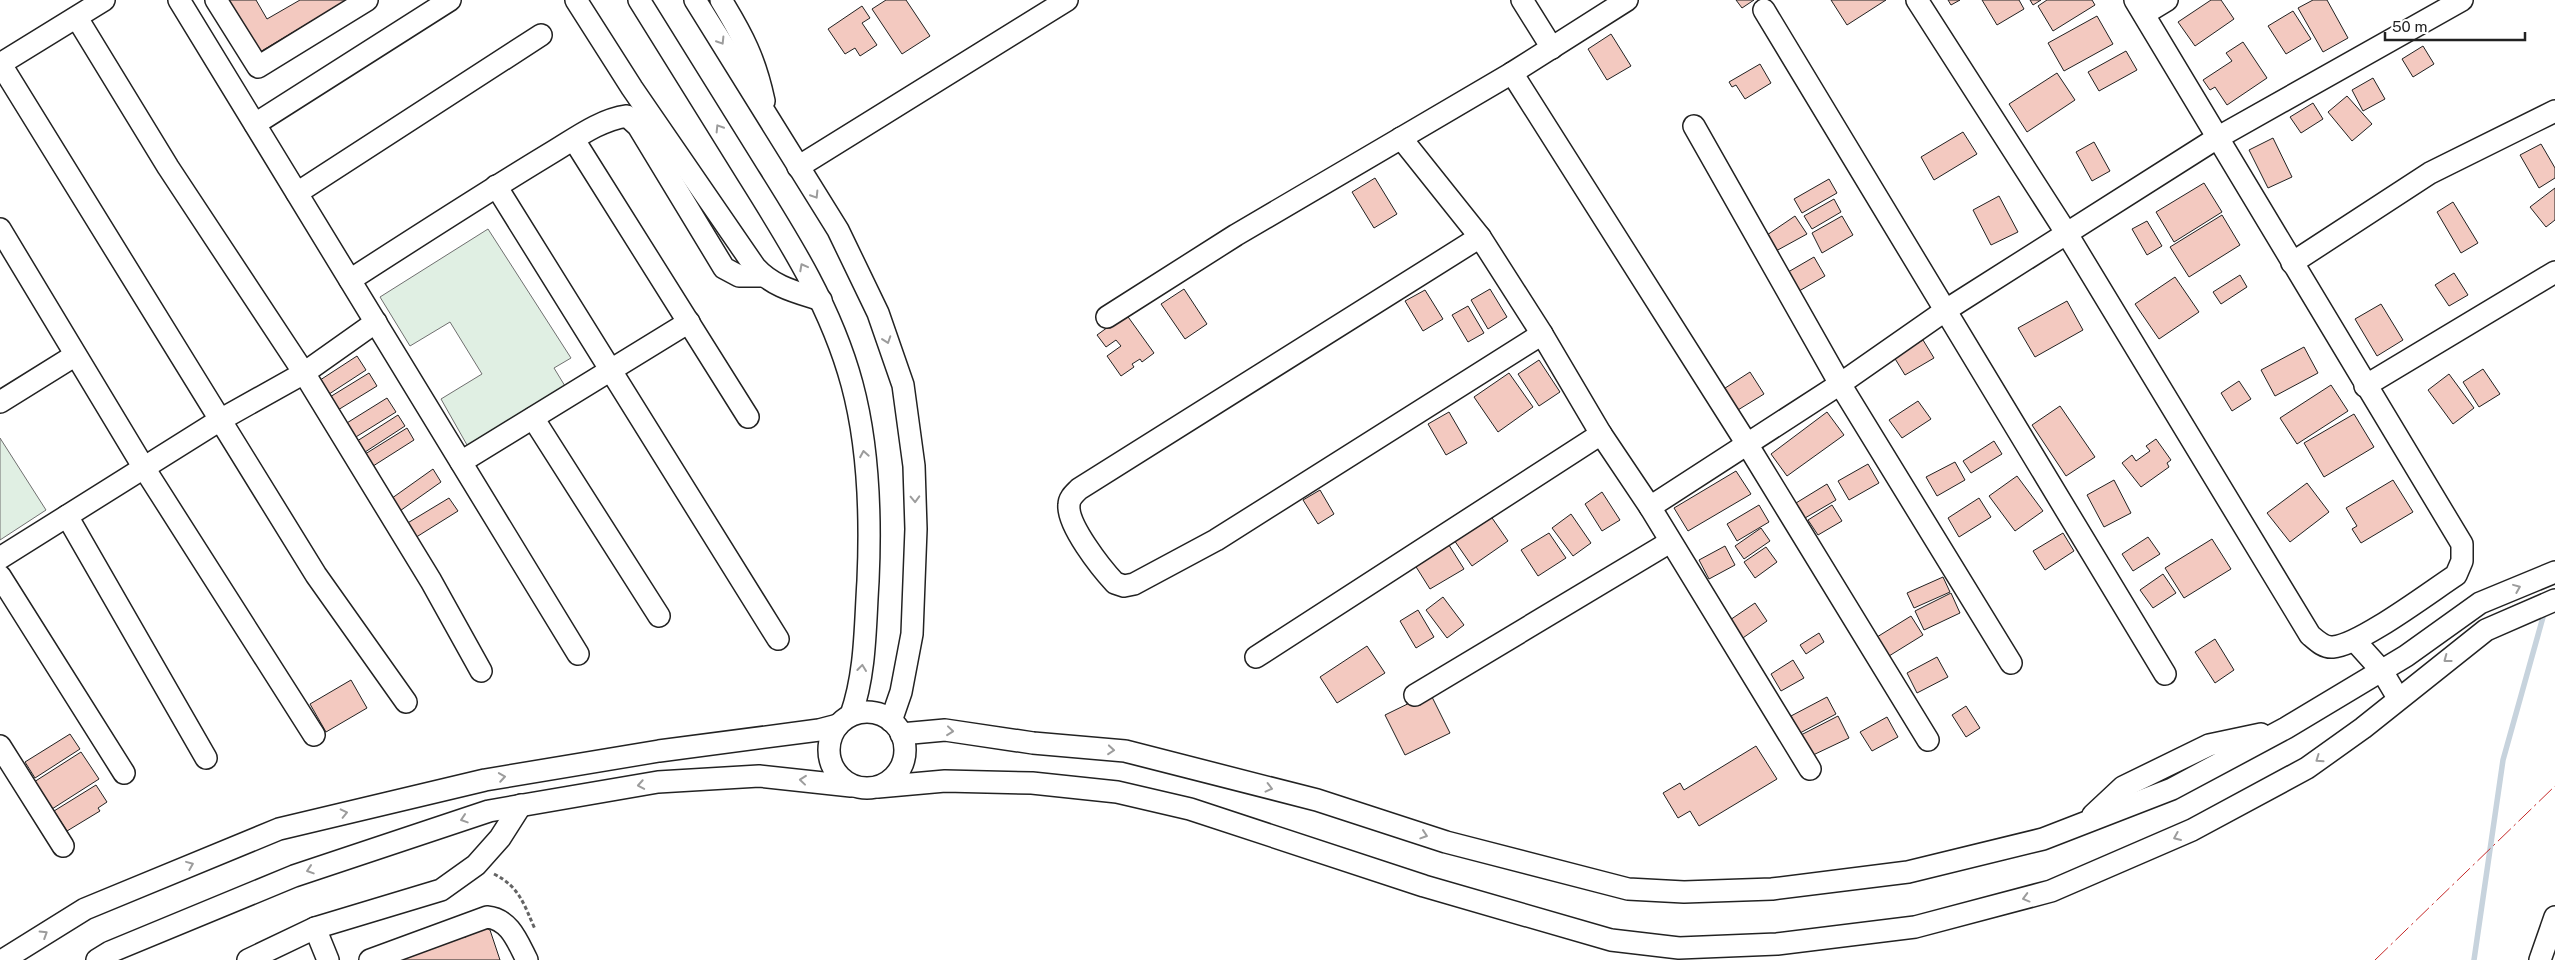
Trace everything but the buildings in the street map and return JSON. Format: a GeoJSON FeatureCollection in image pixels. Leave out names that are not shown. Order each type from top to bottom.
{"type":"FeatureCollection","features":[{"type":"Feature","properties":{"kind":"street"},"geometry":{"type":"LineString","coordinates":[[103,0],[77,18],[0,64],[316,575],[406,702]]}},
{"type":"Feature","properties":{"kind":"street"},"geometry":{"type":"LineString","coordinates":[[179,0],[578,654]]}},
{"type":"Feature","properties":{"kind":"street"},"geometry":{"type":"LineString","coordinates":[[216,0],[258,66]]}},
{"type":"Feature","properties":{"kind":"street"},"geometry":{"type":"LineString","coordinates":[[232,87],[258,66],[367,0]]}},
{"type":"Feature","properties":{"kind":"street"},"geometry":{"type":"LineString","coordinates":[[255,124],[450,0]]}},
{"type":"Feature","properties":{"kind":"street"},"geometry":{"type":"LineString","coordinates":[[576,0],[632,88],[755,267],[763,276],[780,287],[821,300]]}},
{"type":"Feature","properties":{"kind":"street"},"geometry":{"type":"LineString","coordinates":[[639,0],[791,244],[821,300],[852,384],[867,470],[870,533],[864,640],[859,692],[844,720],[829,740],[829,758],[838,776],[851,786]]}},
{"type":"Feature","properties":{"kind":"street"},"geometry":{"type":"LineString","coordinates":[[695,0],[838,230],[874,305],[903,385],[914,466],[916,529],[912,634],[896,727],[905,750],[901,768],[892,779],[878,787]]}},
{"type":"Feature","properties":{"kind":"street"},"geometry":{"type":"LineString","coordinates":[[721,0],[747,44],[758,70],[767,116]]}},
{"type":"Feature","properties":{"kind":"street"},"geometry":{"type":"LineString","coordinates":[[798,167],[1067,0]]}},
{"type":"Feature","properties":{"kind":"street"},"geometry":{"type":"LineString","coordinates":[[1522,0],[1552,48]]}},
{"type":"Feature","properties":{"kind":"street"},"geometry":{"type":"LineString","coordinates":[[1107,317],[1236,234],[1512,73],[1627,0]]}},
{"type":"Feature","properties":{"kind":"street"},"geometry":{"type":"LineString","coordinates":[[1917,0],[2067,234],[2310,635],[2320,644],[2332,648],[2355,641],[2456,575],[2462,561],[2462,544],[2365,386],[2140,7],[2167,0]]}},
{"type":"Feature","properties":{"kind":"street"},"geometry":{"type":"LineString","coordinates":[[1650,506],[1840,384],[1946,310],[2218,138],[2462,0]]}},
{"type":"Feature","properties":{"kind":"street"},"geometry":{"type":"LineString","coordinates":[[1764,10],[2165,674]]}},
{"type":"Feature","properties":{"kind":"street"},"geometry":{"type":"LineString","coordinates":[[77,18],[168,167],[304,373],[431,581],[481,671]]}},
{"type":"Feature","properties":{"kind":"street"},"geometry":{"type":"LineString","coordinates":[[297,193],[541,35]]}},
{"type":"Feature","properties":{"kind":"street"},"geometry":{"type":"LineString","coordinates":[[1512,73],[1747,444],[1928,740]]}},
{"type":"Feature","properties":{"kind":"street"},"geometry":{"type":"LineString","coordinates":[[2292,263],[2430,173],[2555,111]]}},
{"type":"Feature","properties":{"kind":"street"},"geometry":{"type":"LineString","coordinates":[[350,280],[496,186],[614,118],[627,116],[633,120],[724,268],[739,276],[763,276]]}},
{"type":"Feature","properties":{"kind":"street"},"geometry":{"type":"LineString","coordinates":[[1694,126],[1840,384],[2011,662]]}},
{"type":"Feature","properties":{"kind":"street"},"geometry":{"type":"LineString","coordinates":[[1401,138],[1480,237],[1542,334],[1601,434],[1650,506],[1670,542],[1810,769]]}},
{"type":"Feature","properties":{"kind":"street"},"geometry":{"type":"LineString","coordinates":[[574,140],[748,417]]}},
{"type":"Feature","properties":{"kind":"street"},"geometry":{"type":"LineString","coordinates":[[496,186],[778,639]]}},
{"type":"Feature","properties":{"kind":"street"},"geometry":{"type":"LineString","coordinates":[[0,229],[74,356],[314,735]]}},
{"type":"Feature","properties":{"kind":"street"},"geometry":{"type":"LineString","coordinates":[[1480,237],[1079,489],[1072,495],[1069,503],[1071,521],[1115,583],[1124,586],[1134,584],[1216,540],[1542,334]]}},
{"type":"Feature","properties":{"kind":"street"},"geometry":{"type":"LineString","coordinates":[[2365,386],[2555,272]]}},
{"type":"Feature","properties":{"kind":"street"},"geometry":{"type":"LineString","coordinates":[[0,558],[220,420],[304,373],[376,322]]}},
{"type":"Feature","properties":{"kind":"street"},"geometry":{"type":"LineString","coordinates":[[461,462],[689,322]]}},
{"type":"Feature","properties":{"kind":"street"},"geometry":{"type":"LineString","coordinates":[[0,402],[74,356]]}},
{"type":"Feature","properties":{"kind":"street"},"geometry":{"type":"LineString","coordinates":[[533,418],[659,616]]}},
{"type":"Feature","properties":{"kind":"street"},"geometry":{"type":"LineString","coordinates":[[1256,657],[1601,434]]}},
{"type":"Feature","properties":{"kind":"street"},"geometry":{"type":"LineString","coordinates":[[67,516],[206,758]]}},
{"type":"Feature","properties":{"kind":"street"},"geometry":{"type":"LineString","coordinates":[[1415,695],[1670,542]]}},
{"type":"Feature","properties":{"kind":"street"},"geometry":{"type":"LineString","coordinates":[[2,960],[85,908],[279,828],[485,780],[659,752],[819,730],[862,712],[875,713],[896,727],[945,730],[1032,743],[1126,751],[1317,800],[1446,842],[1628,889],[1684,892],[1772,889],[1908,872],[2043,839],[2172,789],[2286,728],[2382,671],[2480,603],[2555,572]]}},
{"type":"Feature","properties":{"kind":"street"},"geometry":{"type":"LineString","coordinates":[[0,576],[124,773]]}},
{"type":"Feature","properties":{"kind":"street"},"geometry":{"type":"LineString","coordinates":[[97,960],[110,952],[294,876],[489,810],[658,782],[759,776],[851,786],[878,787],[964,782],[1032,783],[1117,792],[1190,809],[1424,886],[1610,940],[1679,948],[1777,944],[1915,928],[2051,891],[2192,830],[2307,768],[2363,728],[2398,698],[2486,630],[2555,600]]}},
{"type":"Feature","properties":{"kind":"street"},"geometry":{"type":"LineString","coordinates":[[2355,641],[2382,671],[2398,698]]}},
{"type":"Feature","properties":{"kind":"street"},"geometry":{"type":"LineString","coordinates":[[0,746],[62,846]]}},
{"type":"Feature","properties":{"kind":"street"},"geometry":{"type":"LineString","coordinates":[[248,960],[287,951],[315,928],[441,890],[476,865],[500,838],[522,805]]}},
{"type":"Feature","properties":{"kind":"street"},"geometry":{"type":"LineString","coordinates":[[370,960],[487,917],[493,918],[509,927],[527,960]]}},
{"type":"Feature","properties":{"kind":"street"},"geometry":{"type":"LineString","coordinates":[[2540,960],[2555,917]]}},
{"type":"Feature","properties":{"kind":"street"},"geometry":{"type":"LineString","coordinates":[[315,928],[328,960]]}},
{"type":"Feature","properties":{"kind":"path"},"geometry":{"type":"LineString","coordinates":[[476,865],[512,885],[538,935]]}},
{"type":"Feature","properties":{"kind":"green space"},"geometry":{"type":"Polygon","coordinates":[[[488,229],[571,358],[554,368],[568,391],[471,452],[441,399],[482,374],[450,322],[410,346],[380,297],[488,229]]]}},
{"type":"Feature","properties":{"kind":"green space"},"geometry":{"type":"Polygon","coordinates":[[[0,438],[46,510],[0,540],[0,438]]]}},
{"type":"Feature","properties":{"kind":"waterway"},"geometry":{"type":"LineString","coordinates":[[2474,960],[2503,760],[2545,610]]}},
{"type":"Feature","properties":{"kind":"power"},"geometry":{"type":"LineString","coordinates":[[2375,960],[2555,786]]}}]}
